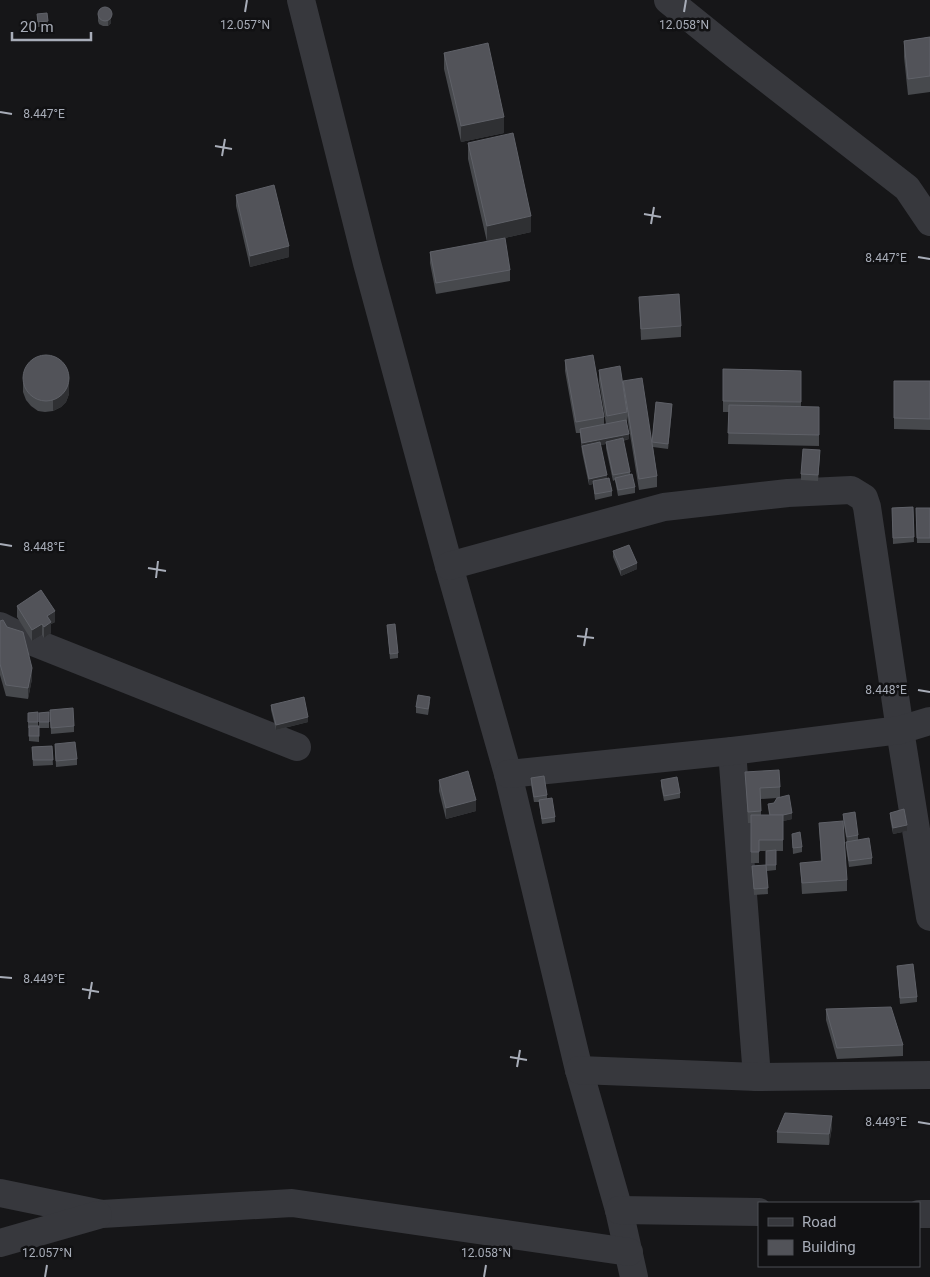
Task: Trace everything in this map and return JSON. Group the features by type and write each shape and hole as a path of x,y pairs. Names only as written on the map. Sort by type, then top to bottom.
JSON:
{"street":[{"path":"0,1243 102,1214 292,1204 631,1264 579,1070 508,774 449,566 367,263 301,0"},
{"path":"668,0 907,188 930,222"},
{"path":"449,566 664,507 788,493 851,490 864,498 867,507 930,917"},
{"path":"0,626 28,640 298,747"},
{"path":"508,774 900,730 930,722"},
{"path":"732,750 757,1077"},
{"path":"579,1070 757,1077 930,1075"},
{"path":"0,1194 102,1214"},
{"path":"618,1210 758,1212"}],"building":[{"path":"105,7 110,9 112,14 110,19 105,21 100,19 98,14 100,9"},
{"path":"47,13 48,21 38,22 37,14"},
{"path":"930,37 930,76 908,79 904,41"},
{"path":"488,43 504,117 461,126 444,53"},
{"path":"513,133 531,216 487,226 468,143"},
{"path":"274,185 289,246 250,256 236,195"},
{"path":"505,238 510,270 436,283 430,252"},
{"path":"679,294 681,326 641,329 639,297"},
{"path":"41,355 51,355 65,365 69,378 65,391 59,397 51,401 41,401 27,391 23,383 23,373 33,359"},
{"path":"593,355 604,417 576,422 565,360"},
{"path":"620,366 627,412 607,416 599,370"},
{"path":"723,369 801,371 801,402 723,401"},
{"path":"642,378 657,476 639,479 623,381"},
{"path":"894,381 930,381 930,419 894,418"},
{"path":"656,402 672,404 668,444 652,442"},
{"path":"729,405 819,407 819,435 728,433"},
{"path":"626,420 629,434 582,443 580,429"},
{"path":"623,438 630,472 613,475 606,442"},
{"path":"600,442 607,475 589,479 582,446"},
{"path":"803,449 820,450 818,475 801,474"},
{"path":"632,474 635,487 618,490 615,478"},
{"path":"609,478 612,491 595,494 593,481"},
{"path":"913,507 914,537 893,538 892,508"},
{"path":"916,508 930,508 930,538 917,538"},
{"path":"629,545 637,563 621,570 613,551"},
{"path":"41,590 55,611 47,616 51,622 44,627 42,624 32,630 17,606"},
{"path":"3,620 7,627 23,632 32,668 28,688 6,685 0,664 0,621"},
{"path":"395,624 398,653 390,654 387,625"},
{"path":"418,695 430,697 428,709 416,707"},
{"path":"304,697 308,717 276,725 271,705"},
{"path":"73,708 74,726 51,728 50,710"},
{"path":"38,712 38,722 28,722 28,713"},
{"path":"49,712 49,722 39,722 39,713"},
{"path":"29,726 39,726 39,736 29,736"},
{"path":"75,742 77,759 56,761 55,744"},
{"path":"52,746 53,760 33,760 32,747"},
{"path":"779,770 780,787 760,788 761,811 748,812 745,772"},
{"path":"468,771 476,800 446,808 439,780"},
{"path":"544,776 547,795 534,797 531,778"},
{"path":"677,777 680,793 664,796 661,780"},
{"path":"789,795 792,813 770,815 768,804 774,803 777,798"},
{"path":"552,798 555,817 542,819 539,800"},
{"path":"904,809 907,825 893,828 890,813"},
{"path":"855,812 858,835 847,837 843,814"},
{"path":"751,815 783,815 783,840 759,840 759,852 751,852"},
{"path":"843,821 847,880 802,883 800,863 822,861 819,823"},
{"path":"800,832 802,847 793,848 792,834"},
{"path":"869,838 872,858 849,861 846,842"},
{"path":"776,850 776,865 766,865 766,851"},
{"path":"766,865 768,888 754,889 752,866"},
{"path":"913,964 917,997 900,998 897,966"},
{"path":"891,1007 903,1045 837,1048 826,1009"},
{"path":"785,1113 832,1116 829,1134 777,1132"}]}
